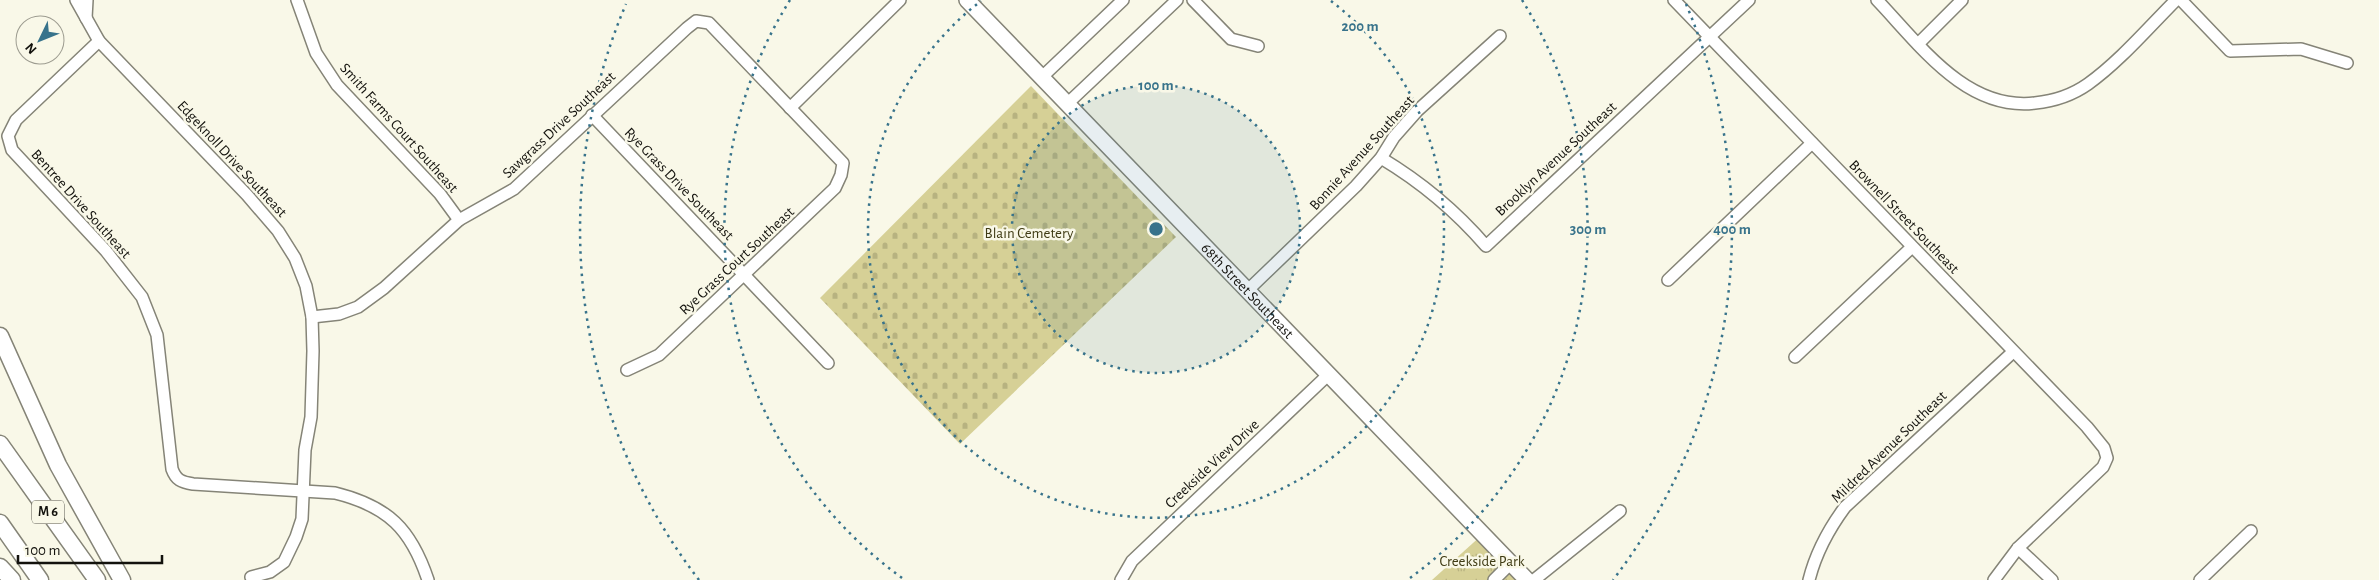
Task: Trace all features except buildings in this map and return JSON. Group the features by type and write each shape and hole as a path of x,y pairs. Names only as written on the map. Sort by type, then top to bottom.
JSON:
{"highway":[{"path":"0,336 58,465 122,580"},
{"name":"M 6","path":"0,444 96,580"},
{"path":"0,523 40,580"},
{"path":"0,567 12,580"}],"main road":[{"name":"68th Street Southeast","path":"967,0 1525,579"}],"street":[{"name":"Edgeknoll Drive Southeast","path":"76,0 99,41 247,195 278,231 295,258 306,286 312,317 311,417 305,450 302,519 284,562 270,572 251,578"},
{"path":"86,18 87,0"},
{"name":"Smith Farms Court Southeast","path":"297,0 316,52 337,85 440,194 459,220"},
{"path":"790,108 900,0"},
{"path":"1042,76 1123,0"},
{"path":"1067,104 1177,0"},
{"path":"1193,0 1231,39 1258,46"},
{"name":"Brownell Street Southeast","path":"1674,0 2012,352 2087,427 2104,448 2107,458 2103,468 2018,548"},
{"name":"Brooklyn Avenue Southeast","path":"1381,158 1431,191 1486,246 1749,0"},
{"path":"1877,0 1918,44 1969,90 2003,103 2020,105 2067,97 2089,83 2176,0"},
{"path":"1918,44 1962,0"},
{"path":"2181,0 2230,51 2301,48 2346,63"},
{"name":"Sawgrass Drive Southeast","path":"312,317 339,314 358,307 384,288 459,220 514,189 696,21 709,23 790,108"},
{"name":"Bonnie Avenue Southeast","path":"1248,290 1330,213 1381,158 1394,137 1417,111 1500,36"},
{"name":"Bentree Drive Southeast","path":"99,41 16,120 8,136 12,150 106,251 142,297 157,335 172,468 176,478 183,482 304,492"},
{"name":"Rye Grass Court Southeast","path":"626,370 659,355 835,188 842,175 843,163 790,108"},
{"name":"Rye Grass Drive Southeast","path":"592,115 828,363"},
{"path":"1668,280 1812,143"},
{"path":"1795,357 1912,247"},
{"name":"Mildred Avenue Southeast","path":"1809,580 1814,562 1827,532 1845,507 2012,352"},
{"name":"Creekside View Drive","path":"1121,580 1132,561 1139,554 1329,374"},
{"path":"304,492 335,494 357,499 376,507 399,525 417,550 428,580"},
{"path":"1525,579 1620,511"},
{"path":"2200,580 2251,532"},
{"path":"1994,580 2018,548 2052,580"},
{"path":"1494,580 1511,564"}],"green space":[{"name":"Blain Cemetery","path":"1031,86 1176,237 960,444 820,298"},
{"name":"Creekside Park","path":"1483,534 1527,580 1432,580"}]}
